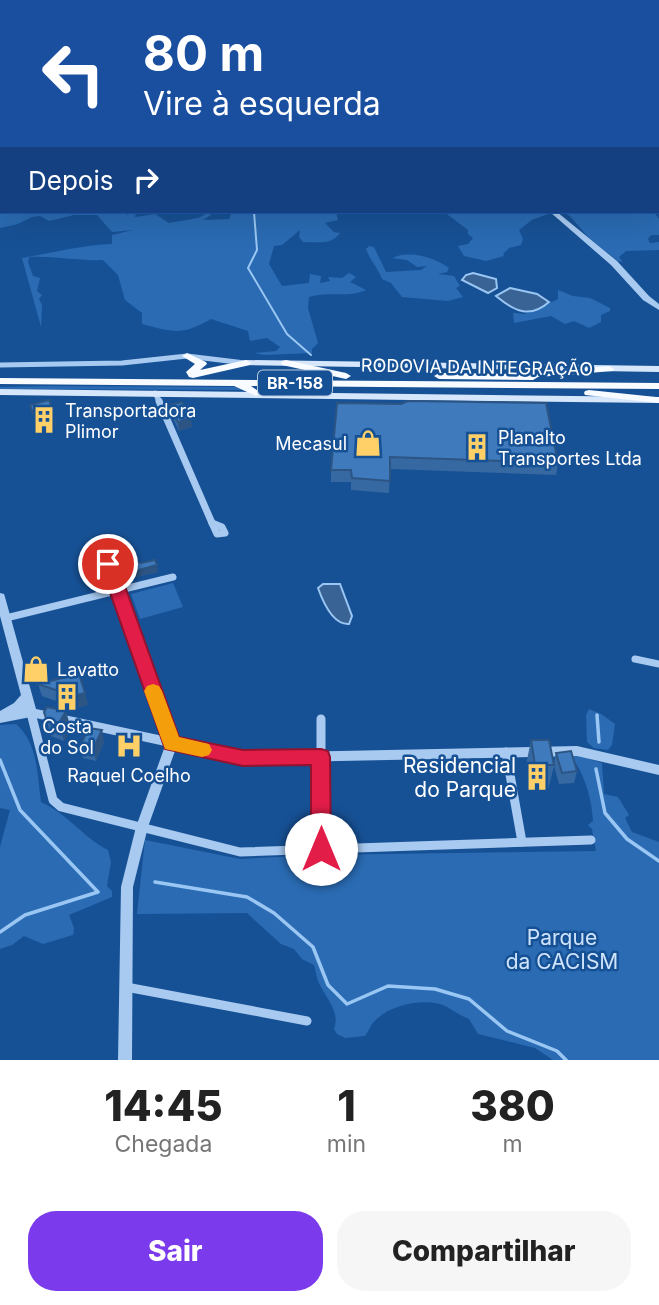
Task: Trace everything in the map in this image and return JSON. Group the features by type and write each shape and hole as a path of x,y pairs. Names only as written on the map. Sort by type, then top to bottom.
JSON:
{"highway":[{"path":"187,356 201,362 201,367 187,375"},
{"name":"BR-158","path":"187,375 246,363"},
{"name":"BR-158","path":"286,363 346,376"},
{"name":"BR-158","path":"499,377 609,369"},
{"name":"RODOVIA DA INTEGRAÇÃO","path":"1,382 187,375 659,379"},
{"name":"RODOVIA DA INTEGRAÇÃO","path":"1,382 659,386"},
{"name":"BR-158","path":"233,382 256,393"},
{"name":"BR-158","path":"519,386 658,400"}],"main road":[{"name":"BR-158","path":"246,363 659,369"},
{"name":"BR-158","path":"1,382 35,393"},
{"name":"BR-158","path":"0,398 35,393 256,393 658,400"}],"street":[{"path":"555,214 614,263 646,298 659,308"},
{"name":"BR-158","path":"0,365 122,363 187,356 246,363"},
{"path":"155,393 212,523"},
{"path":"108,564 172,743 142,827 127,887 125,1060"},
{"path":"4,630 118,590 173,577"},
{"path":"0,597 4,630 12,645 53,800 61,807 240,852 591,840"},
{"path":"635,659 659,664"},
{"path":"0,717 18,706 26,696"},
{"path":"0,717 31,713 243,758 577,751 659,771"},
{"path":"321,719 321,849"},
{"path":"506,752 522,842"},
{"path":"125,986 307,1021"}],"green space":[{"path":"0,214 136,214 135,217 155,214 169,223 206,214 211,215 203,220 229,219 231,214 336,214 338,220 325,223 334,232 340,233 337,237 324,242 303,242 299,237 300,230 282,245 274,246 269,264 282,286 309,283 310,274 321,276 320,283 330,281 328,277 342,278 349,273 356,277 350,282 366,290 353,294 309,297 308,308 318,343 312,353 264,355 254,353 276,351 280,347 267,338 250,341 248,331 211,319 192,328 177,331 142,324 142,313 125,300 118,275 103,260 29,257 33,276 40,278 37,291 42,295 39,299 42,305 41,327 22,258 112,244 112,235 133,230 112,232 97,215 74,215 49,221 40,216 32,217 0,228"},
{"path":"447,214 548,214 532,220 519,230 523,239 521,245 509,248 504,256 486,261 464,256 458,246 468,244 473,238 468,234 468,230"},
{"path":"566,214 655,214 659,219 659,235 651,235 648,239 650,243 659,242 659,250 626,251 619,257 623,262 618,261 588,237"},
{"path":"369,246 374,247 386,272 421,270 427,266 417,267 407,260 392,258 406,255 421,256 443,264 449,268 447,272 438,274 454,276 460,286 456,288 463,297 448,301 402,297 391,283 382,279 366,249"},
{"path":"558,290 573,296 590,298 610,308 610,311 601,315 601,322 589,328 574,321 565,324 551,316 514,323 513,313 525,314 558,299"},
{"path":"48,386 235,387 244,390 0,389"},
{"path":"173,583 183,607 140,619 131,594"},
{"path":"589,709 615,724 612,745 608,750 594,748 587,742 586,715"},
{"path":"16,724 29,740 33,750 41,802 60,813 108,850 111,862 107,886 112,891 112,897 69,915 74,928 73,935 43,944 24,936 12,945 0,949 0,847 10,810 0,808 0,725"},
{"name":"Parque da CACISM","path":"575,754 602,763 604,794 618,797 629,815 625,818 632,832 659,842 659,1060 553,1060 535,1048 478,1034 469,1019 444,1005 424,1002 407,1004 384,1013 372,1024 365,1036 345,1038 334,1029 334,1012 318,982 314,965 302,959 294,949 281,944 247,913 137,914 145,840 240,859 314,855 596,851 592,829 588,825 593,821 589,795 579,769 570,755"}],"shaded area":[{"path":"473,273 496,279 497,288 488,293 462,280"},
{"path":"510,288 537,294 549,302 529,312 516,309 496,296"},
{"path":"323,584 340,584 352,616 349,624 338,621 329,612 318,588"}],"building":[{"path":"49,400 55,418 36,422 30,405"},
{"path":"408,401 546,403 558,463 390,457 390,481 352,478 351,470 331,470 337,403 401,404"},
{"path":"182,402 191,418 178,422 170,405"},
{"path":"134,555 136,561 141,563 155,560 157,565 135,571 129,569 124,558"},
{"path":"79,674 85,693 73,696 38,684"},
{"path":"47,707 66,711 59,723 46,718 44,712"},
{"path":"89,728 102,730 93,749 80,746"},
{"path":"531,740 549,740 554,765 535,765"},
{"path":"571,751 577,771 562,773 556,753"}],"waterway":[{"path":"254,214 257,250 248,268 287,334 311,355"},
{"path":"597,715 599,742"},
{"path":"0,760 20,810 98,892 25,915 0,932"},
{"path":"596,769 605,813 627,839 659,861"},
{"path":"155,882 247,897 274,913 313,947 328,985 347,1004 388,986 435,989 469,999 507,1031 557,1051 566,1060"}],"slow traffic":[{"path":"153,691 172,743 202,750"}],"place":[{"name":"Transportadora Plimor","path":"44,420"},
{"name":"Mecasul","path":"368,443"},
{"name":"Planalto Transportes Ltda","path":"477,447"},
{"name":"Lavatto","path":"36,669"},
{"name":"Costa do Sol","path":"67,697"},
{"name":"Raquel Coelho","path":"129,746"},
{"name":"Residencial do Parque","path":"537,777"}],"route":[{"path":"108,564 172,743 243,758 321,757 321,849"}]}
